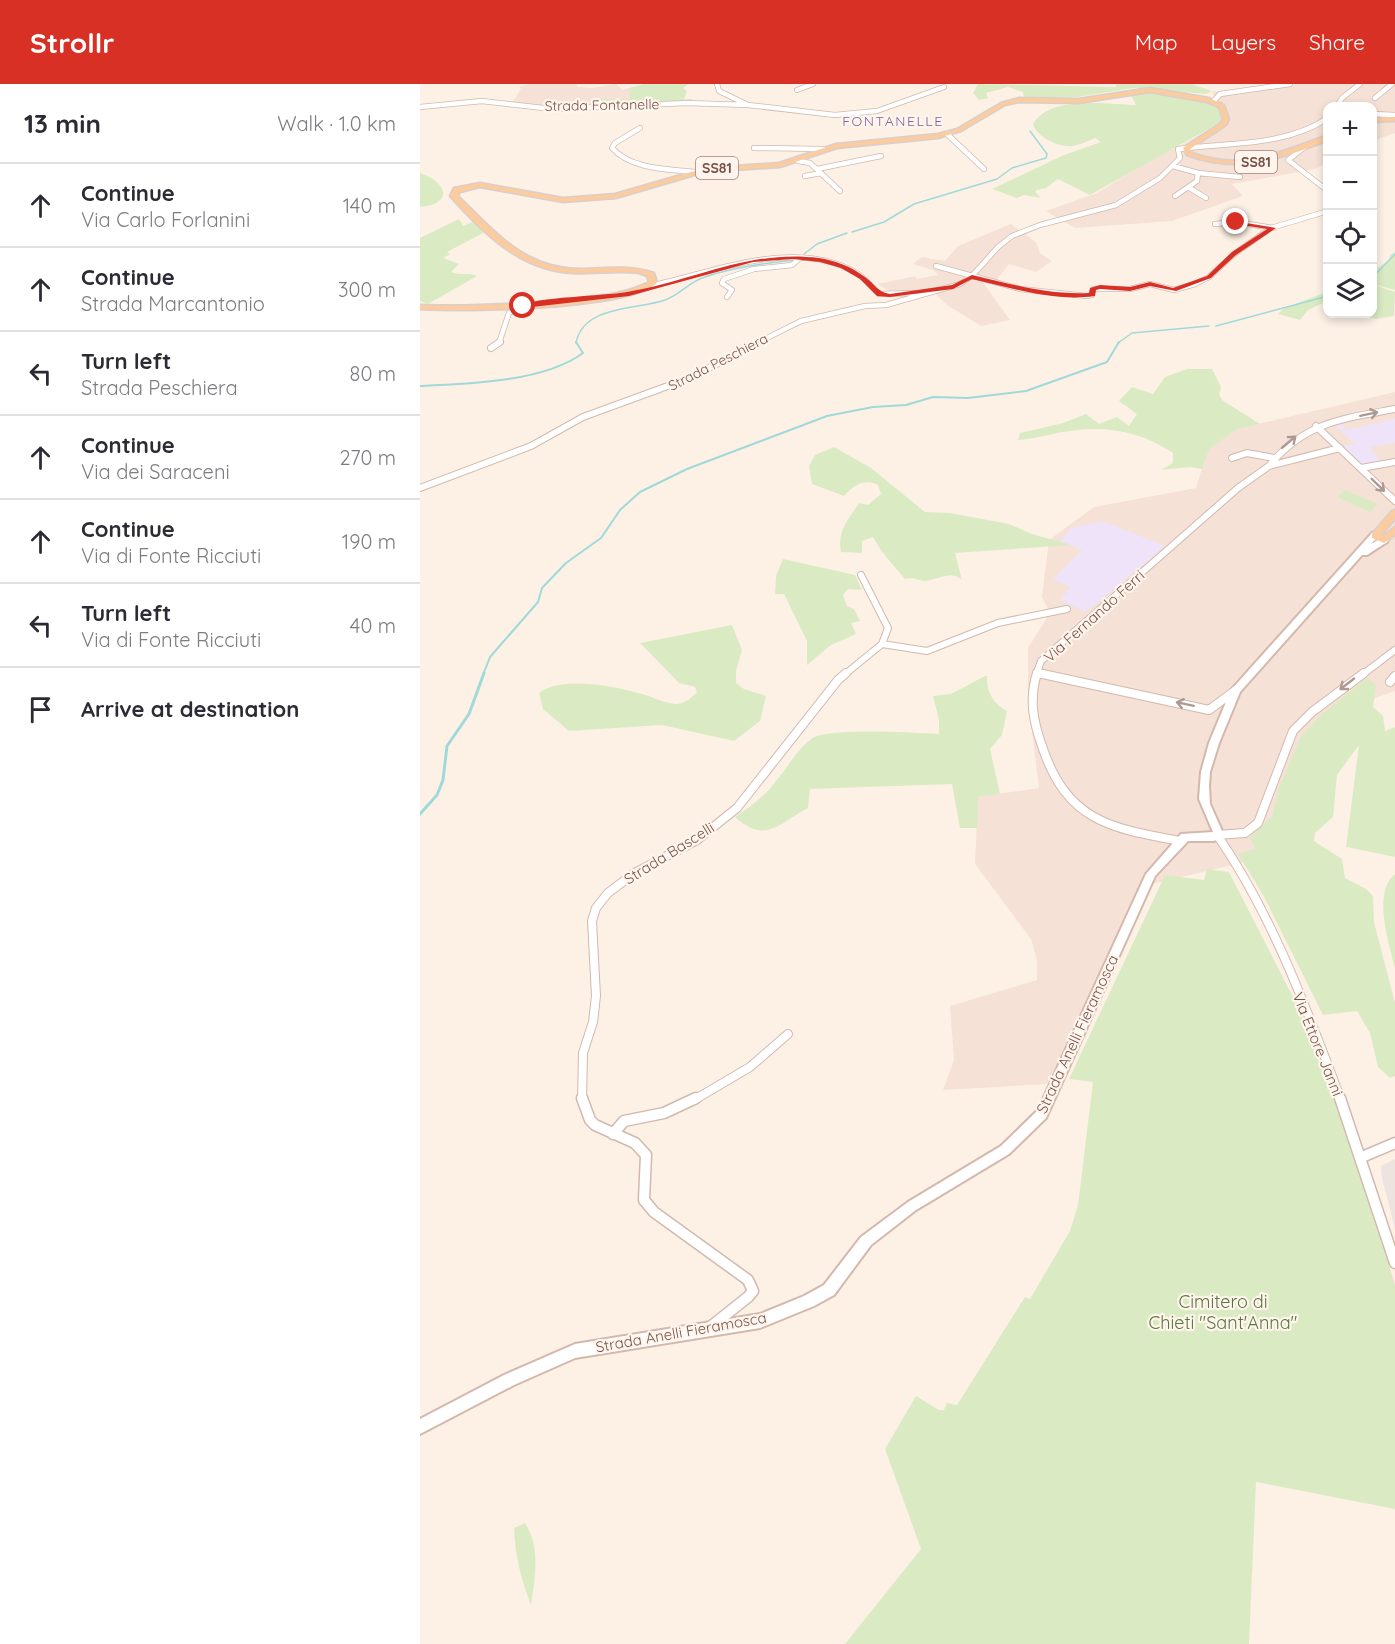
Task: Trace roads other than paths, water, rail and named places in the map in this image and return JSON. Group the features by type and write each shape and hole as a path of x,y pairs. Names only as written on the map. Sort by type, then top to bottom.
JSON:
{"main road":[{"name":"SS81","path":"650,286 653,278 640,271 568,271 524,261 454,196 454,193 462,188 480,184 543,198 576,200 628,194 695,172 780,165 798,161 823,150 947,134 967,126 1003,104 1018,99 1079,101 1150,90 1217,98"},
{"path":"1186,148 1225,122 1224,109 1217,98"},
{"path":"1377,119 1395,117"},
{"name":"SS81","path":"1186,148 1189,154 1206,160 1241,163 1278,157 1323,139"},
{"path":"420,307 449,309 526,304 629,294 650,286"},
{"path":"1380,537 1395,513"},
{"path":"1380,537 1395,531"}],"street":[{"name":"Strada Fontanelle","path":"717,84 719,91 748,105"},
{"path":"797,90 813,84"},
{"path":"1340,102 1360,84"},
{"path":"1375,98 1392,84"},
{"name":"Strada Fontanelle","path":"420,107 482,101 552,109 687,103 748,105 816,114 858,113 903,103 943,85"},
{"path":"1217,98 1289,85"},
{"path":"1377,115 1395,117"},
{"path":"650,286 752,260 800,258 821,260 843,267 862,278 879,294 899,295 953,287 972,276 998,247 1012,236 1040,225 1116,205 1147,187 1180,158 1178,149 1265,140 1313,128 1323,121"},
{"path":"640,128 615,143 612,148 615,154 625,160 648,166 695,172"},
{"path":"947,134 984,169"},
{"path":"1306,146 1288,160 1323,187"},
{"path":"754,148 823,150"},
{"path":"805,176 881,156"},
{"path":"798,161 810,163 840,191"},
{"path":"1173,166 1198,174 1240,177"},
{"path":"1175,196 1197,181 1198,174"},
{"path":"1188,187 1206,198"},
{"path":"936,266 1047,294 1092,295 1092,289 1100,287 1130,289 1150,284 1174,290 1209,277 1234,254 1273,228 1323,213"},
{"path":"1215,224 1236,222 1273,228"},
{"path":"727,297 732,290 722,283 724,279 759,268 792,266 800,258"},
{"name":"Strada Peschiera","path":"420,488 457,476 531,446 583,417 687,379 801,321 866,306 886,305 953,287"},
{"path":"866,306 879,294"},
{"path":"491,348 499,344 509,313 526,304"},
{"name":"Via Fernando Ferri","path":"1269,466 1292,439 1316,426 1395,409"},
{"path":"1316,426 1395,501"},
{"name":"Via Fernando Ferri","path":"1183,839 1117,828 1085,812 1066,798 1059,789 1041,746 1030,702 1036,673 1041,662 1238,488 1269,466 1340,448"},
{"path":"1232,458 1240,452 1250,451 1274,458"},
{"path":"1361,468 1395,462"},
{"path":"1036,673 1209,710 1236,690 1351,562 1380,537"},
{"path":"861,575 888,628 882,644"},
{"name":"Via Fernando Ferri","path":"882,644 927,651 998,623 1038,613 1067,609"},
{"name":"Strada Bascelli","path":"708,1330 714,1322 746,1303 753,1291 748,1280 654,1212 644,1200 646,1155 635,1143 601,1129 590,1120 582,1100 583,1053 593,1022 596,996 592,921 596,908 608,893 633,874 697,840 737,808 838,680 882,644"},
{"path":"1183,839 1245,832 1258,823 1293,731 1312,712 1395,650"},
{"path":"1217,835 1218,831 1206,809 1204,782 1222,720 1236,690"},
{"name":"Via Ettore Janni","path":"1217,835 1240,870 1295,984 1362,1157 1395,1263"},
{"name":"Strada Anelli Fieramosca","path":"420,1427 509,1380 575,1351 760,1321 809,1301 829,1290 866,1242 879,1230 912,1206 1005,1150 1042,1114 1151,874 1183,839"},
{"path":"613,1134 624,1121 662,1114 696,1098 777,1048 788,1034"},
{"path":"1362,1157 1395,1143"}],"waterway":[{"path":"852,232 884,222 914,204 997,179 1012,168 1046,158 1047,154 1030,131"},
{"path":"804,254 817,244 847,233"},
{"path":"1377,273 1395,254"},
{"path":"576,342 581,331 600,315 665,300 700,279 716,274 749,266 795,260"},
{"path":"1216,326 1323,297"},
{"path":"1119,342 1132,333 1209,326"},
{"path":"420,386 505,380 527,376 567,363 583,353 576,342"},
{"path":"483,675 490,657 538,602 542,588 566,563 601,538 620,510 640,492 687,469 827,416 873,407 906,405 933,397 968,398 1026,391 1107,362 1119,342"},
{"path":"420,814 437,795 443,780 447,746 469,714 484,673"}],"district":[{"name":"FONTANELLE","path":"893,121"}],"park label":[{"name":"Cimitero di Chieti \"Sant'Anna\"","path":"1223,1311"}]}
